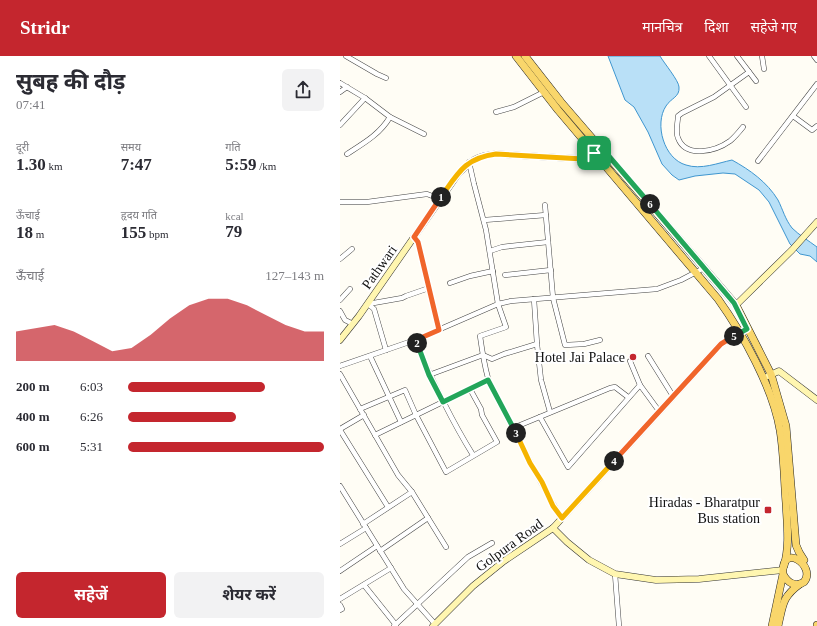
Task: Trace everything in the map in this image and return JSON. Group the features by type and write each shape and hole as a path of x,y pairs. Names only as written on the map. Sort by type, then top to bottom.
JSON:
{"main road":[{"path":"516,56 594,153 718,299 739,333 772,398 782,443 788,549 772,626"},
{"path":"526,56 561,102 735,304 771,374 786,426 796,545 799,552 808,562 810,571 809,575 802,583 792,584 785,578 783,570 789,560 793,558 801,558 808,562"},
{"path":"725,310 724,306 726,302 730,300 735,304"},
{"path":"732,322 739,324 742,320 741,317"},
{"path":"778,626 786,596 802,583 817,576"}],"street":[{"path":"346,56 386,78"},
{"path":"709,56 746,107"},
{"path":"737,56 756,81"},
{"path":"762,56 764,69"},
{"path":"814,56 817,59"},
{"path":"743,127 730,141 701,152 689,150 682,145 676,130 678,116 714,97 749,72"},
{"path":"340,83 365,98 390,117 424,134"},
{"path":"758,161 817,84"},
{"path":"340,92 347,87"},
{"path":"496,112 514,107 544,92"},
{"path":"340,125 365,98"},
{"path":"793,116 812,130 817,126"},
{"path":"348,154 371,139 390,117"},
{"name":"Pathwari","path":"340,340 368,304 458,174 470,162 482,156 496,154 583,159 589,157 601,147"},
{"path":"470,162 474,184 484,220 498,304 506,326 480,336 488,380 530,463 542,482 553,506 562,518"},
{"path":"340,202 367,202 427,194 440,199"},
{"path":"545,205 553,298 565,345 584,344 600,340"},
{"path":"484,220 546,215"},
{"path":"735,304 792,250 817,222"},
{"path":"414,237 418,242 439,330"},
{"path":"490,251 502,247 548,242"},
{"path":"340,259 352,249"},
{"path":"340,366 415,340 498,304 511,301 657,289 681,280 704,268"},
{"path":"450,283 493,270"},
{"path":"505,275 551,270"},
{"path":"368,304 402,298 429,288"},
{"path":"340,300 350,289"},
{"path":"534,299 541,380 550,412"},
{"path":"368,304 374,309 386,350"},
{"path":"340,311 342,319 353,324"},
{"name":"Golpura Road","path":"434,625 473,586 504,561 553,528 721,344 747,329"},
{"path":"415,340 429,375 472,456"},
{"path":"429,375 483,355 492,359 537,344"},
{"path":"370,356 402,422"},
{"path":"648,356 673,396"},
{"path":"630,361 640,385 659,411"},
{"path":"763,378 779,371 817,400"},
{"path":"340,374 398,475 412,492 446,547"},
{"path":"375,435 488,380"},
{"path":"540,417 568,467 640,385"},
{"path":"513,428 610,388 615,387 628,397"},
{"path":"360,409 405,390 416,415 446,472 497,442 470,389"},
{"path":"364,415 340,429 388,507"},
{"path":"340,486 404,589 434,625"},
{"path":"340,542 364,526 388,507 412,492"},
{"path":"380,551 428,518"},
{"path":"553,528 589,560 615,574 656,580 699,579 783,570"},
{"path":"364,585 395,625 474,553 492,543"},
{"path":"340,571 377,546"},
{"path":"340,599 391,568"},
{"path":"615,574 619,626"},
{"path":"340,605 342,609 340,610"}],"water":[{"path":"608,56 660,56 674,76 679,87 677,95 666,106 661,122 663,140 672,156 686,165 698,167 709,166 732,160 752,172 774,194 792,228 817,247 817,262 810,256 800,254 790,244 769,202 759,190 735,174 723,173 695,176 679,180 672,175 662,164 648,132 634,107 625,100"}],"place":[{"name":"Hotel Jai Palace","path":"633,357"},
{"name":"Hiradas - Bharatpur Bus station","path":"768,510"}],"route":[{"path":"601,147 729,296 736,305 747,329 721,344 562,518 553,506 542,482 530,463 488,380 443,402 429,375 415,340 439,330 418,242 414,237 458,174 470,162 482,156 496,154 583,159 594,153 601,147"}]}
